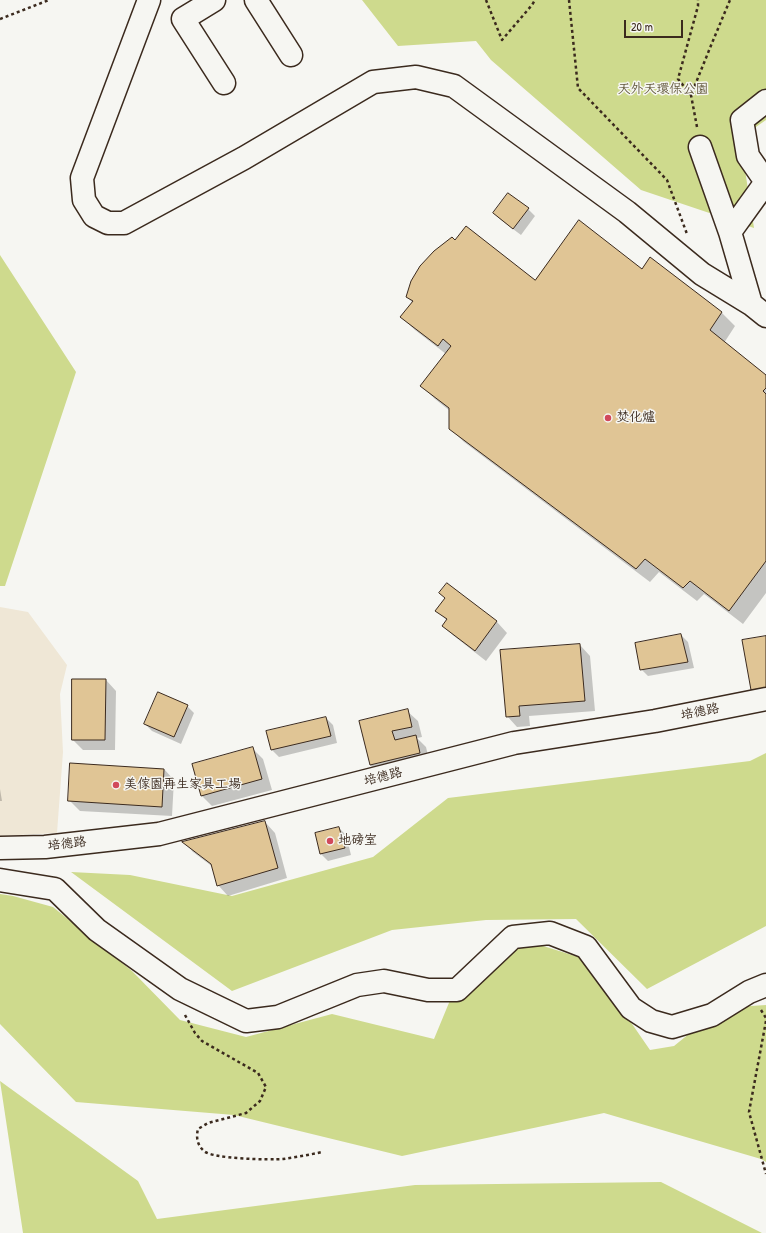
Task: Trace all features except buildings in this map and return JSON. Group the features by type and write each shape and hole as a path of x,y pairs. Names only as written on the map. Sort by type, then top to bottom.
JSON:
{"street":[{"path":"149,0 82,178 84,200 94,216 108,223 124,223 244,158 372,82 416,77 454,86 628,212 702,274 761,305"},
{"path":"214,0 183,19 224,83"},
{"path":"256,0 291,55"},
{"path":"730,232 766,182 748,156 742,120 766,101"},
{"path":"700,147 730,232 761,305"},
{"name":"培德路","path":"0,848 45,847 159,834 514,743 655,721 766,699"},
{"path":"0,880 55,888 97,930 180,989 246,1021 278,1017 357,985 384,981 428,990 457,990 513,937 550,933 586,947 630,1008 651,1021 672,1028 712,1015 749,992 766,985"}],"path":[{"path":"0,19 49,0"},
{"path":"486,0 502,40 535,0"},
{"path":"569,0 578,88 667,180 688,238"},
{"path":"692,95 678,79 698,6 698,0"},
{"path":"700,147 692,95 730,0"},
{"path":"184,1013 195,1034 202,1041 258,1073 266,1087 260,1101 246,1113 208,1123 198,1129 196,1136 198,1144 204,1152 217,1156 238,1158 281,1159 322,1152"},
{"path":"766,1020 749,1112 766,1174"}],"shaded area":[{"path":"0,607 28,612 67,665 60,694 63,752 57,833 0,836"}],"green space":[{"name":"天外天環保公園","path":"362,0 766,0 766,120 740,138 754,228 641,190 491,60 476,41 398,46"},
{"path":"0,255 76,372 5,586 0,586"},
{"path":"766,753 766,926 647,989 576,919 486,920 392,930 232,991 71,872 130,875 232,896 373,857 448,798 750,761"},
{"path":"0,894 53,907 132,971 180,1020 246,1037 332,1014 434,1039 458,981 524,940 588,960 650,1050 674,1046 721,1008 766,1005 766,1162 761,1159 604,1113 402,1156 234,1115 76,1102 0,1024"},
{"path":"0,1081 138,1181 157,1219 415,1185 661,1182 762,1233 23,1233"}],"place":[{"name":"焚化爐","path":"608,418"},
{"name":"美傢園再生家具工場","path":"116,785"},
{"name":"地磅室","path":"330,841"}]}
